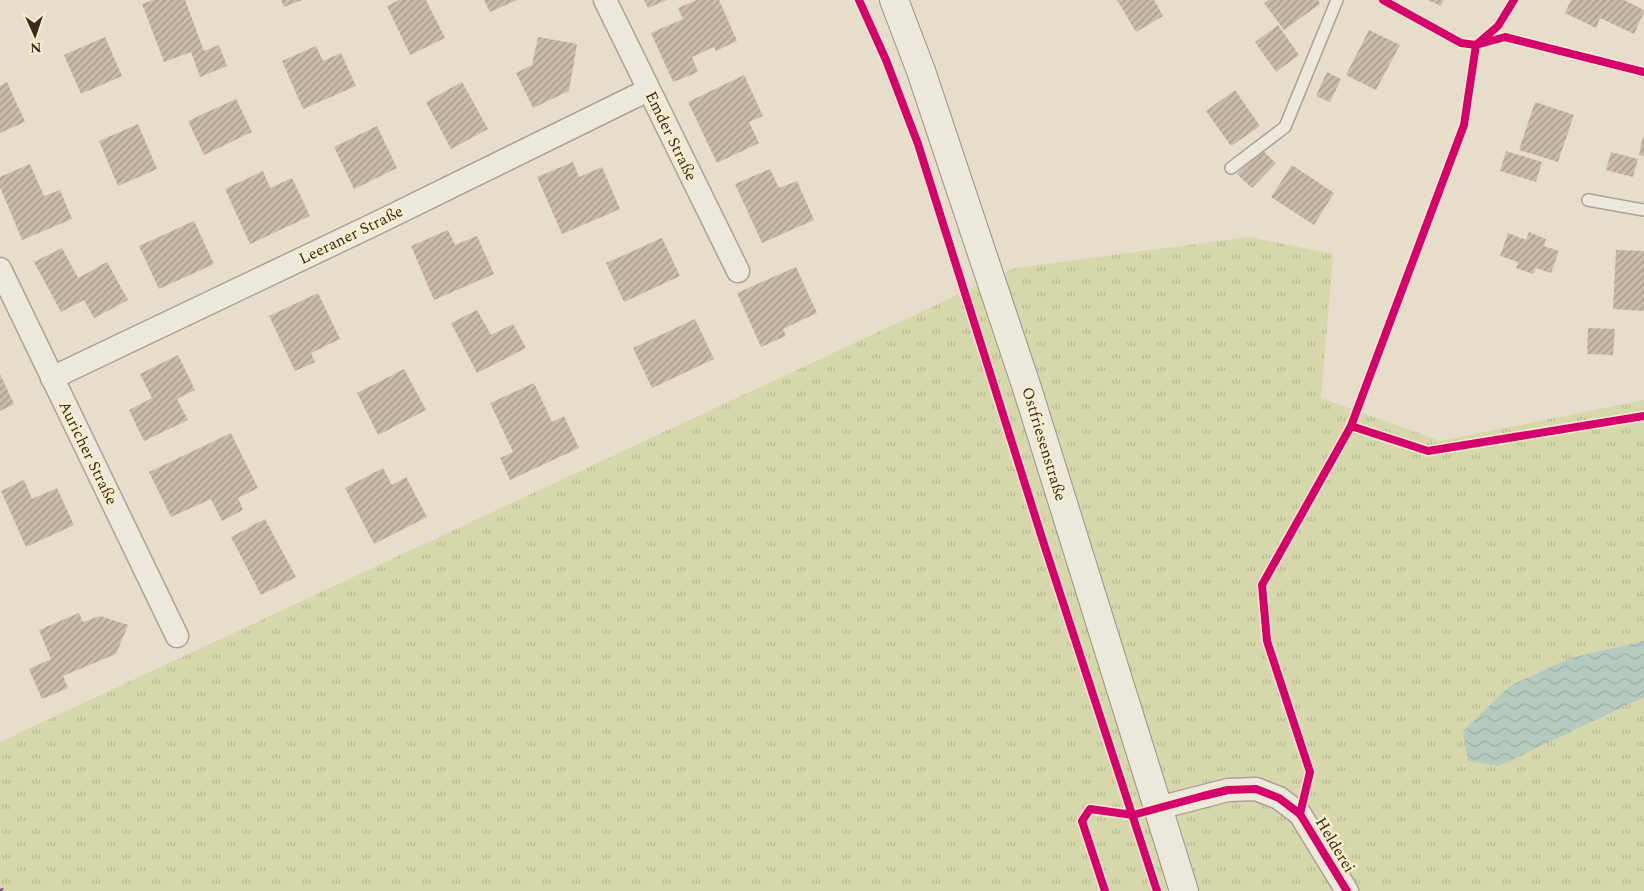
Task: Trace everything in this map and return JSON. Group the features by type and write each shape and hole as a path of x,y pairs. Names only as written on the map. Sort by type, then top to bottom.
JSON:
{"main road":[{"name":"Ostfriesenstraße","path":"894,0 922,71 1027,388 1184,891"}],"street":[{"name":"Emder Straße","path":"605,0 738,271"},
{"name":"Leeraner Straße","path":"52,378 375,224 648,90"},
{"name":"Auricher Straße","path":"0,269 176,636"},
{"name":"Helderei","path":"1158,808 1228,790 1256,789 1280,798 1300,814 1347,891"}],"lane":[{"path":"1231,168 1285,127 1337,0"},
{"path":"1588,200 1644,210"}],"green space":[{"path":"1249,237 1333,254 1321,398 1440,441 1644,400 1644,891 0,891 0,742 1015,268"}],"water":[{"path":"1644,641 1644,697 1499,766 1468,761 1463,731 1510,686 1570,658"}],"building":[{"path":"153,0 185,0 204,51 219,45 227,66 200,77 191,52 164,62 142,4"},
{"path":"281,0 302,0 284,7"},
{"path":"399,0 426,0 445,38 410,55 387,6"},
{"path":"484,0 517,0 490,12"},
{"path":"644,0 667,0 648,8"},
{"path":"697,0 719,0 737,41 716,51 714,47 692,57 698,72 673,82 651,33 683,19 678,8"},
{"path":"1117,0 1154,0 1163,16 1136,32"},
{"path":"1269,0 1318,0 1320,4 1284,30 1264,3"},
{"path":"1428,0 1443,0 1441,6"},
{"path":"1571,0 1624,0 1644,10 1644,12 1634,34 1600,18 1596,28 1565,13"},
{"path":"1278,25 1299,55 1276,72 1255,42"},
{"path":"1369,30 1400,45 1376,90 1346,75"},
{"path":"105,37 122,76 81,94 64,55"},
{"path":"538,37 577,44 569,91 533,108 516,73 532,65"},
{"path":"316,46 323,61 341,53 356,86 303,109 282,61"},
{"path":"1327,72 1341,79 1330,102 1316,96"},
{"path":"744,75 763,116 749,122 759,143 717,163 688,102"},
{"path":"7,82 25,122 0,133 0,86"},
{"path":"462,82 488,129 451,149 426,102"},
{"path":"1235,90 1260,126 1231,146 1206,111"},
{"path":"236,99 252,132 204,155 188,121"},
{"path":"1535,102 1574,115 1558,162 1519,150"},
{"path":"138,124 157,169 118,186 99,141"},
{"path":"377,126 397,168 354,189 334,147"},
{"path":"1644,137 1644,156 1639,155"},
{"path":"1261,149 1276,163 1252,188 1237,174"},
{"path":"1506,151 1542,162 1536,182 1500,171"},
{"path":"1611,152 1638,159 1633,177 1606,170"},
{"path":"573,162 579,177 602,167 620,209 562,234 537,177"},
{"path":"30,164 44,196 60,190 72,219 22,240 0,187 0,177"},
{"path":"1292,165 1334,193 1314,225 1271,197"},
{"path":"770,169 779,188 797,181 814,220 762,243 735,184"},
{"path":"263,171 270,188 292,178 310,216 250,244 225,189"},
{"path":"194,221 214,264 159,289 139,246"},
{"path":"448,230 455,245 477,236 494,274 434,300 411,246"},
{"path":"1529,232 1546,239 1544,246 1559,251 1551,273 1536,268 1533,274 1516,268 1518,262 1500,256 1508,233 1526,240"},
{"path":"662,238 680,276 624,302 606,263"},
{"path":"62,248 78,278 107,262 128,300 94,318 84,300 61,312 34,262"},
{"path":"1616,250 1644,251 1644,311 1613,309"},
{"path":"796,267 817,313 783,329 786,336 761,347 737,293"},
{"path":"318,293 340,339 311,353 315,362 295,371 269,316"},
{"path":"477,310 491,335 513,324 526,348 477,373 451,323"},
{"path":"695,319 714,359 652,388 633,348"},
{"path":"1588,328 1615,329 1613,355 1587,354"},
{"path":"178,355 195,390 177,399 188,420 144,441 129,410 152,398 140,374"},
{"path":"404,369 426,410 378,435 357,393"},
{"path":"0,374 14,404 0,411"},
{"path":"534,383 552,422 564,416 579,448 510,480 500,458 513,452 490,403"},
{"path":"231,433 258,488 238,498 243,510 222,521 211,499 171,517 149,472"},
{"path":"383,468 392,485 406,477 427,517 374,544 345,488"},
{"path":"24,480 32,499 57,488 74,525 26,547 1,491"},
{"path":"265,519 296,577 261,595 231,537"},
{"path":"79,613 83,622 100,616 128,625 116,654 63,676 68,688 42,699 29,669 51,659 39,630"}],"cycle path":[{"path":"859,0 886,60 918,144 1042,538 1157,891"},
{"path":"1383,0 1461,43 1476,45 1505,37 1644,72"},
{"path":"1300,814 1310,772 1267,641 1262,585 1351,426 1464,125 1476,45 1498,26 1514,0"},
{"path":"1351,426 1428,451 1644,416"},
{"path":"1105,891 1082,821 1090,809 1133,815 1228,790 1256,789 1279,798 1300,814 1347,891"}]}
